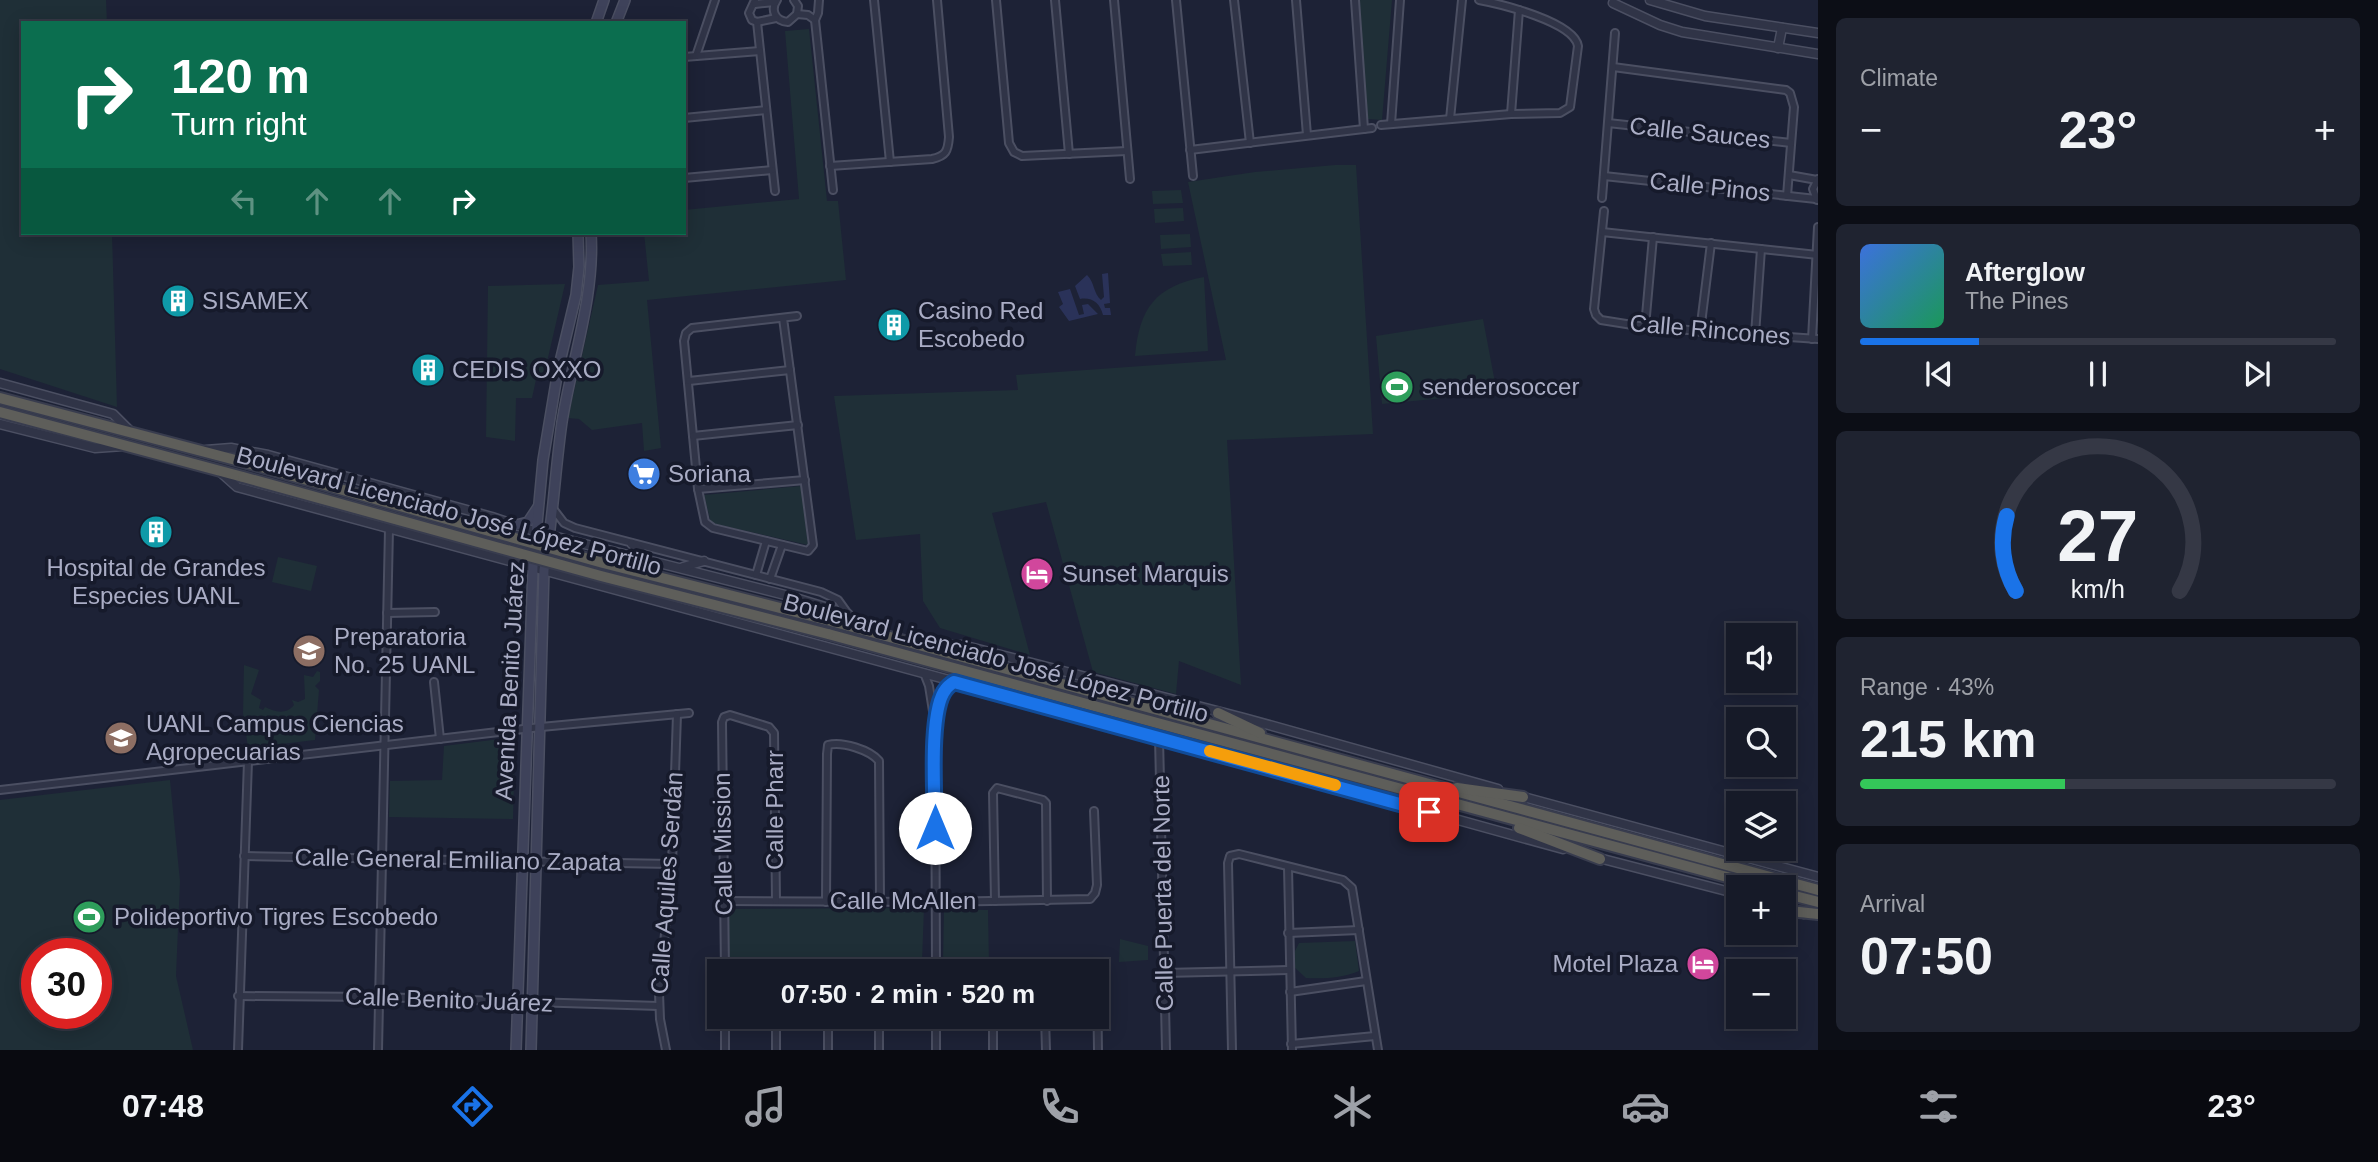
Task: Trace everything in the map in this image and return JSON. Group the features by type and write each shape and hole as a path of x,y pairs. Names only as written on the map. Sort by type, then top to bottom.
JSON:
{"highway":[{"name":"Boulevard Licenciado José López Portillo","path":"0,398 110,425 603,563 831,621 1818,890"},
{"name":"Boulevard Licenciado José López Portillo","path":"0,412 1726,877"},
{"path":"1218,713 1284,745"},
{"path":"1435,787 1489,791 1523,797"},
{"path":"1488,813 1509,824 1600,859"},
{"path":"1796,896 1818,902"},
{"path":"1799,912 1818,916"}],"main road":[{"path":"597,21 604,0"},
{"path":"617,21 625,0"},
{"name":"Avenida Benito Juárez","path":"516,1050 533,567 542,465 561,358 576,295 578,235"},
{"name":"Avenida Benito Juárez","path":"531,1050 544,570 554,510 562,422 588,296 591,235"},
{"path":"548,433 562,422 554,401"},
{"path":"542,465 557,475"},
{"path":"516,525 528,522 539,506"}],"street":[{"path":"696,56 715,0"},
{"path":"819,0 815,20 833,190"},
{"path":"874,0 890,162"},
{"path":"830,166 943,157 948,145 937,0"},
{"path":"996,0 1007,121 1012,149 1017,155 1126,152"},
{"path":"1055,0 1069,154"},
{"path":"1114,0 1130,179"},
{"path":"1176,0 1193,176"},
{"path":"1234,0 1250,143"},
{"path":"1296,0 1307,135"},
{"path":"1355,0 1364,129"},
{"path":"1391,124 1403,0"},
{"path":"1450,119 1462,0"},
{"path":"1381,125 1566,111 1572,101 1577,39 1567,30 1519,10 1479,0"},
{"path":"1650,0 1705,16 1818,33"},
{"path":"776,18 773,10 776,1 755,2 749,13 752,20 757,22 776,18 788,22 797,14 798,1"},
{"path":"1611,2 1660,25 1682,32 1815,53 1818,60"},
{"path":"1511,114 1519,10"},
{"path":"797,14 808,15 815,20"},
{"path":"757,22 775,191"},
{"path":"1778,48 1782,28"},
{"path":"1602,198 1615,33"},
{"path":"686,57 760,51"},
{"path":"1613,67 1780,87 1790,93 1794,107 1787,195"},
{"path":"686,118 766,110"},
{"name":"Calle Sauces","path":"1608,123 1791,143"},
{"path":"1190,150 1372,128"},
{"path":"686,178 772,170"},
{"path":"1788,175 1818,179 1813,189 1817,200"},
{"name":"Calle Pinos","path":"1604,176 1817,200"},
{"path":"1604,211 1602,232 1817,255"},
{"path":"1815,339 1818,227"},
{"name":"Calle Rincones","path":"1602,232 1594,309 1601,320 1700,332 1815,339"},
{"path":"1645,327 1653,237"},
{"path":"1700,332 1711,243"},
{"path":"1755,335 1761,249"},
{"path":"783,318 812,549 806,551 709,526 702,516 684,341 686,333 692,328 797,316"},
{"path":"688,381 790,370"},
{"name":"Boulevard Licenciado José López Portillo","path":"0,383 113,414 130,431"},
{"name":"Boulevard Licenciado José López Portillo","path":"0,424 95,448 127,445"},
{"path":"693,436 798,425"},
{"name":"Boulevard Licenciado José López Portillo","path":"201,451 231,448 257,453 537,532 682,567 848,614 860,629"},
{"name":"Boulevard Licenciado José López Portillo","path":"218,470 237,487 1600,859 1726,891"},
{"path":"698,489 805,480"},
{"path":"554,510 568,526 833,597 848,614"},
{"path":"509,561 520,556 526,545 524,534 516,525"},
{"path":"378,1050 389,528"},
{"path":"756,575 766,541"},
{"path":"632,544 649,559"},
{"path":"770,579 782,545"},
{"path":"594,584 587,571 587,563 595,550 602,548"},
{"path":"682,567 704,561"},
{"path":"387,613 435,612"},
{"name":"Boulevard Licenciado José López Portillo","path":"940,652 953,645 962,645 1818,877"},
{"path":"924,673 932,695 935,724 936,959"},
{"path":"434,682 440,739"},
{"path":"935,724 941,697 954,682"},
{"path":"0,790 541,727 689,713"},
{"name":"Calle Aquiles Serdán","path":"666,1050 659,1006 672,864 677,714"},
{"name":"Calle Pharr","path":"724,717 733,715 769,727 774,733 776,901"},
{"name":"Calle Mission","path":"724,717 725,959"},
{"name":"Calle Puerta del Norte","path":"1160,737 1166,1050"},
{"path":"826,902 828,745 835,744 873,754 879,761 880,901"},
{"path":"238,1050 248,761"},
{"path":"995,901 995,789 1046,803 1047,901"},
{"name":"Calle McAllen","path":"723,901 1082,901 1093,897 1097,884 1094,811"},
{"path":"1232,1050 1229,859 1232,855 1239,854 1349,884 1355,894 1378,1050"},
{"name":"Calle General Emiliano Zapata","path":"244,856 672,864"},
{"path":"1287,867 1292,1047 1375,1036"},
{"path":"1288,933 1359,930"},
{"path":"1164,973 1288,970"},
{"path":"1290,992 1366,981"},
{"name":"Calle Benito Juárez","path":"238,996 659,1006"},
{"path":"725,1029 725,1050"},
{"path":"776,1029 776,1050"},
{"path":"828,1029 828,1050"},
{"path":"879,1029 879,1050"},
{"path":"936,1029 936,1050"},
{"path":"993,1029 993,1050"},
{"path":"1045,1029 1046,1050"},
{"path":"1098,1029 1098,1050"}],"shaded area":[{"path":"0,0 106,0 107,21 21,21 21,235 112,235 117,407 0,369"},
{"path":"1358,0 1392,0 1382,120 1368,119"},
{"path":"809,29 827,201 838,201 846,280 647,300 661,448 644,451 642,423 592,430 579,419 568,418 598,285 649,281 644,235 686,235 686,210 799,199 785,31"},
{"path":"1356,165 1373,434 1227,440 1241,685 1179,661 1176,694 1093,672 1046,502 992,513 1030,655 940,628 923,601 920,534 856,540 834,396 1018,390 1016,375 1226,360 1188,182 1255,172"},
{"path":"1181,190 1183,203 1153,204 1152,191"},
{"path":"1183,208 1184,221 1155,223 1154,209"},
{"path":"1190,234 1191,247 1161,249 1160,235"},
{"path":"1191,252 1192,265 1163,266 1161,254"},
{"path":"1204,277 1208,351 1135,356 1141,325 1153,302 1174,286"},
{"path":"565,284 544,375 537,375 532,398 516,398 515,441 486,437 488,286"},
{"path":"1483,319 1497,393 1382,404 1376,336"},
{"path":"801,486 808,545 711,523 704,495"},
{"path":"278,557 317,566 311,591 272,582"},
{"path":"244,665 259,670 251,694 261,700 259,708 263,710 265,707 280,712 294,705 292,700 298,702 305,699 304,675 313,677 317,671 320,672 320,681 315,686 319,690 315,740 248,748 243,713"},
{"path":"515,737 513,819 389,817 390,781 442,780 444,746"},
{"name":"Polideportivo Tigres Escobedo","path":"170,780 180,881 176,976 193,1050 0,1050 0,800"},
{"path":"924,908 922,959 727,959 727,909"},
{"path":"944,909 988,910 989,959 943,959"},
{"path":"1120,939 1148,946 1148,960 1119,962"},
{"path":"1355,941 1359,971 1333,978 1306,978 1292,965 1299,943"}],"water":[{"path":"1108,273 1110,303 1104,304 1105,308 1110,308 1111,315 1103,315 1095,302 1080,299 1075,286 1087,275 1101,300 1104,297 1102,274"},
{"path":"1070,289 1079,315 1084,314 1082,305 1088,304 1098,314 1069,321 1059,307 1063,304 1058,292"}],"slow traffic":[{"path":"1210,751 1335,785"}],"place":[{"name":"SISAMEX","path":"178,301"},
{"name":"Casino Red Escobedo","path":"894,325"},
{"name":"CEDIS OXXO","path":"428,370"},
{"name":"senderosoccer","path":"1397,387"},
{"name":"Soriana","path":"644,474"},
{"name":"Hospital de Grandes Especies UANL","path":"156,532"},
{"name":"Sunset Marquis","path":"1037,574"},
{"name":"Preparatoria No. 25 UANL","path":"309,651"},
{"name":"UANL Campus Ciencias Agropecuarias","path":"121,738"},
{"name":"Polideportivo Tigres Escobedo","path":"89,917"},
{"name":"Motel Plaza","path":"1703,964"}],"route":[{"path":"935,828 935,724 941,697 954,682 1429,812"}]}
